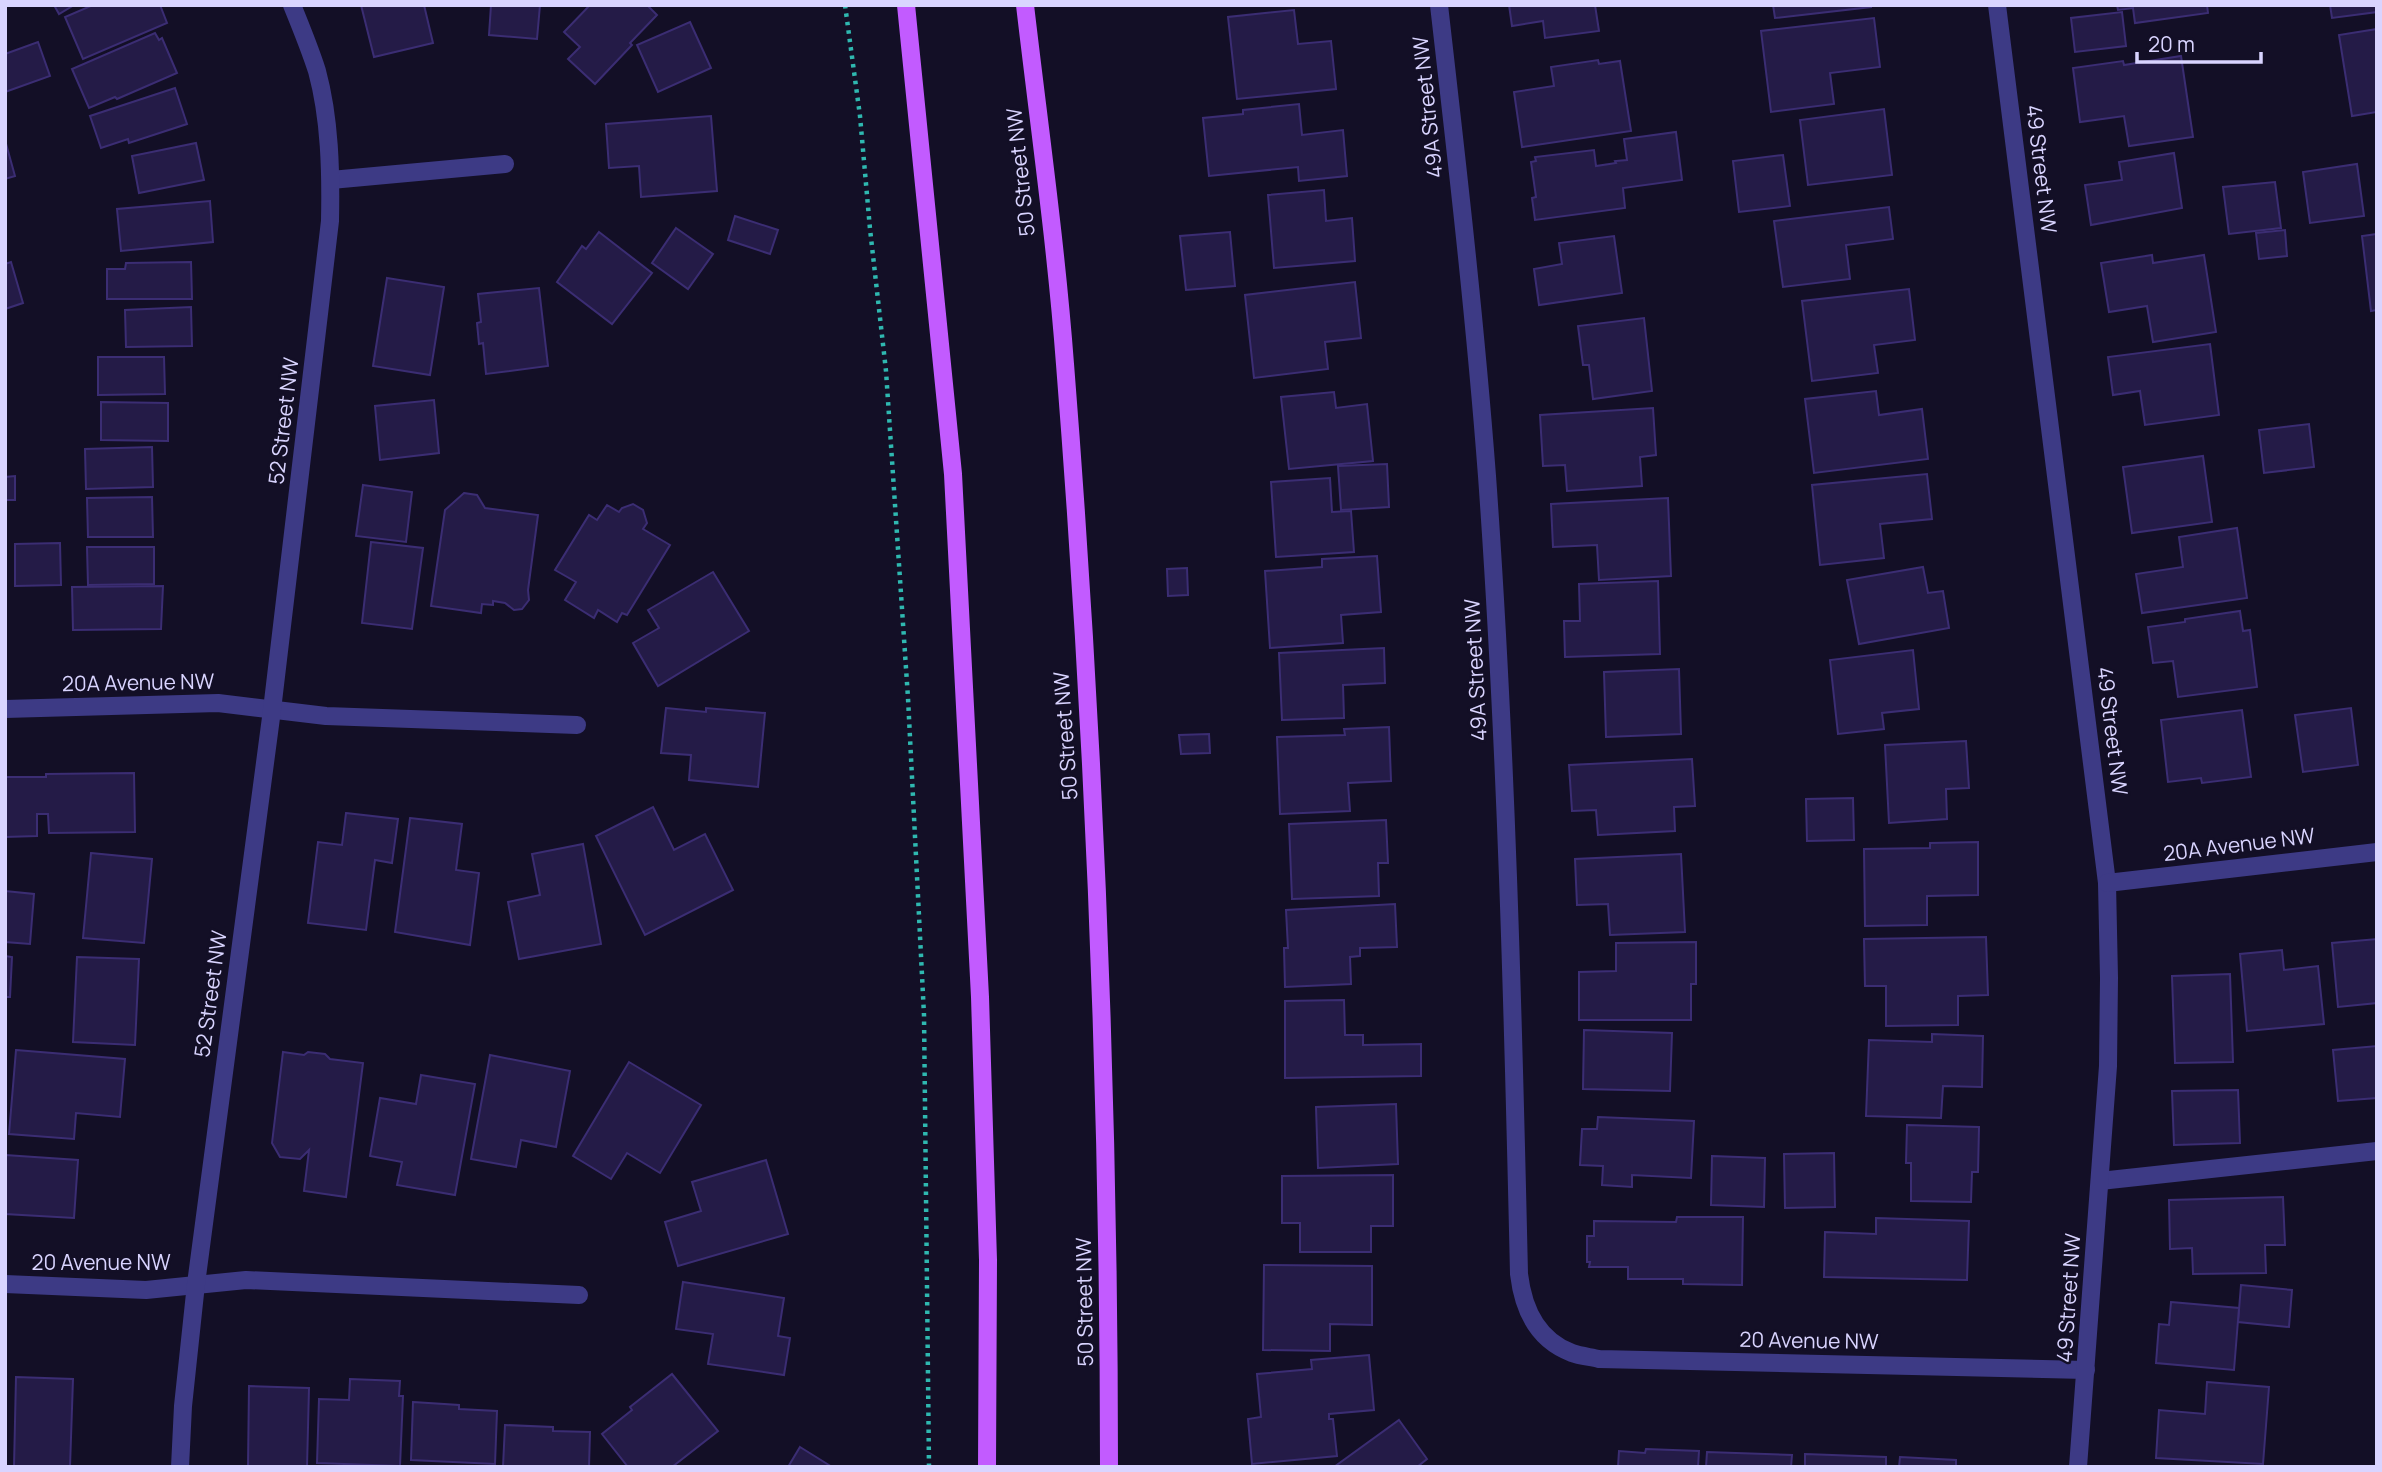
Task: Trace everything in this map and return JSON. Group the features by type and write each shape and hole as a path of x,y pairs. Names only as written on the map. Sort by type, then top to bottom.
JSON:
{"main road":[{"path":"906,5 953,474 980,1011 988,1260 987,1467"},
{"name":"50 Street NW","path":"1026,5 1065,361 1096,845 1109,1332 1109,1467"}],"street":[{"name":"52 Street NW","path":"180,1467 183,1406 196,1284 272,710 326,264 331,180 324,110 317,73 292,5"},
{"name":"49A Street NW","path":"1439,5 1475,326 1496,626 1507,825 1519,1274 1521,1293 1529,1315 1540,1330"},
{"name":"49 Street NW","path":"1997,5 2107,883 2108,1066 2078,1467"},
{"path":"331,180 505,164"},
{"name":"20A Avenue NW","path":"5,709 218,703 272,710"},
{"path":"272,710 326,716 577,724"},
{"name":"20A Avenue NW","path":"2107,883 2377,852"},
{"path":"2100,1181 2377,1151"},
{"path":"196,1284 246,1280 579,1295"},
{"name":"20 Avenue NW","path":"5,1284 146,1290 196,1284"},
{"name":"20 Avenue NW","path":"1540,1330 1552,1342 1572,1353 1599,1359 2086,1370"}],"path":[{"path":"845,5 860,116 887,371 908,698 924,1015 929,1467"}],"building":[{"path":"54,5 74,5 59,14"},
{"path":"93,5 160,5 167,23 83,59 65,17"},
{"path":"361,5 424,5 433,43 374,57"},
{"path":"491,5 540,5 537,39 489,35"},
{"path":"590,5 647,5 657,15 595,84 568,59 580,47 564,32"},
{"path":"1509,5 1595,5 1599,31 1545,38 1543,21 1512,26"},
{"path":"1773,5 1871,5 1871,7 1775,18"},
{"path":"2117,5 2207,5 2208,13 2135,23 2133,8 2118,10"},
{"path":"2330,5 2377,5 2377,12 2332,18"},
{"path":"1294,10 1298,44 1331,41 1336,89 1237,99 1228,17"},
{"path":"2122,12 2126,46 2075,52 2071,18"},
{"path":"1874,18 1880,67 1830,73 1834,104 1771,112 1761,31"},
{"path":"690,22 711,68 658,92 637,45"},
{"path":"2377,29 2377,112 2352,116 2339,35"},
{"path":"155,33 159,40 162,38 177,73 89,108 72,69"},
{"path":"38,42 50,76 5,92 5,54"},
{"path":"2181,56 2193,137 2129,146 2124,116 2080,122 2073,68 2123,61 2124,65"},
{"path":"1598,60 1599,64 1620,61 1631,131 1522,147 1514,92 1554,86 1551,67"},
{"path":"175,88 187,124 129,143 128,139 101,148 90,116"},
{"path":"1299,104 1302,135 1343,130 1347,176 1299,181 1298,167 1209,176 1203,118 1243,114 1243,110"},
{"path":"1884,109 1892,175 1808,185 1800,120"},
{"path":"711,116 717,191 641,197 639,166 609,168 606,124"},
{"path":"1676,132 1682,180 1623,188 1625,208 1535,220 1532,198 1536,197 1531,162 1536,161 1535,157 1594,150 1596,166 1616,163 1615,161 1627,160 1624,139"},
{"path":"5,140 15,176 5,179"},
{"path":"196,143 204,180 139,193 132,156"},
{"path":"2174,153 2182,208 2091,225 2085,185 2122,180 2119,162"},
{"path":"1783,155 1790,206 1739,212 1733,161"},
{"path":"2357,164 2364,216 2310,223 2303,172"},
{"path":"2275,182 2281,228 2229,234 2223,187"},
{"path":"1324,190 1326,221 1352,218 1355,261 1274,268 1268,195"},
{"path":"210,201 213,242 121,251 117,209"},
{"path":"1889,207 1893,239 1846,245 1850,279 1783,287 1774,221"},
{"path":"735,216 778,230 770,254 728,240"},
{"path":"676,228 713,254 688,289 652,263"},
{"path":"2285,230 2287,256 2259,259 2256,233"},
{"path":"599,232 652,273 612,324 557,282 582,246 586,249"},
{"path":"1230,232 1235,286 1186,290 1180,236"},
{"path":"2377,234 2377,310 2371,311 2362,236"},
{"path":"1614,236 1622,293 1539,305 1534,269 1562,264 1559,243"},
{"path":"2152,255 2153,263 2204,255 2216,332 2153,342 2147,306 2109,312 2101,263"},
{"path":"11,262 23,303 5,309 5,264"},
{"path":"191,262 192,299 107,299 107,269 125,269 126,263"},
{"path":"387,278 444,287 430,375 373,366"},
{"path":"1355,282 1361,338 1325,342 1328,369 1254,378 1245,295"},
{"path":"539,288 548,366 486,374 483,343 479,344 477,323 481,322 478,294"},
{"path":"1909,289 1915,340 1874,345 1878,373 1812,381 1802,301"},
{"path":"191,307 192,346 126,347 125,310"},
{"path":"1644,318 1652,391 1593,399 1589,365 1583,365 1578,326"},
{"path":"2210,344 2219,415 2145,425 2140,391 2113,395 2108,357"},
{"path":"98,357 164,357 165,394 98,395"},
{"path":"1876,391 1879,415 1922,409 1928,459 1814,473 1805,399"},
{"path":"1334,392 1336,408 1367,404 1373,461 1289,469 1281,397"},
{"path":"434,400 439,453 380,460 375,406"},
{"path":"101,402 168,403 168,441 101,440"},
{"path":"1653,408 1656,455 1640,457 1642,486 1567,491 1565,465 1543,466 1540,415"},
{"path":"2309,424 2314,467 2264,473 2259,430"},
{"path":"152,447 153,487 86,489 85,449"},
{"path":"2203,456 2212,522 2132,533 2123,467"},
{"path":"1387,464 1389,507 1341,510 1338,466"},
{"path":"1927,474 1932,519 1880,524 1884,558 1820,565 1812,485"},
{"path":"15,476 15,500 5,500 5,477"},
{"path":"1330,478 1332,512 1351,511 1354,552 1276,557 1271,482"},
{"path":"363,485 412,492 406,542 356,536"},
{"path":"464,493 477,495 485,508 538,515 529,600 522,609 514,610 505,603 493,601 493,605 482,604 481,613 431,606 445,510"},
{"path":"152,497 153,537 88,537 87,498"},
{"path":"1668,498 1671,576 1599,580 1597,545 1553,547 1551,504"},
{"path":"633,504 643,510 647,523 643,529 670,545 627,615 622,613 617,622 598,610 594,618 565,600 576,582 555,570 589,515 597,520 607,505 619,512"},
{"path":"2237,528 2247,598 2142,613 2136,574 2183,567 2179,537"},
{"path":"371,542 423,548 412,629 362,623"},
{"path":"60,543 61,585 15,586 15,544"},
{"path":"87,547 154,547 154,584 88,585"},
{"path":"1377,556 1381,612 1341,615 1343,643 1270,648 1265,571 1322,567 1322,559"},
{"path":"1923,567 1928,593 1943,591 1949,628 1859,644 1847,580"},
{"path":"1187,568 1188,595 1168,596 1167,569"},
{"path":"713,572 749,631 658,686 633,643 659,628 648,610"},
{"path":"1658,581 1660,654 1565,657 1564,621 1580,621 1579,584"},
{"path":"163,586 161,629 73,630 72,587"},
{"path":"2240,611 2243,631 2250,630 2257,687 2178,697 2173,661 2153,663 2148,627"},
{"path":"1384,648 1385,683 1343,685 1344,718 1282,720 1279,653"},
{"path":"1913,650 1919,709 1882,713 1884,729 1838,734 1830,660"},
{"path":"1679,669 1681,734 1606,737 1604,672"},
{"path":"666,708 765,713 758,787 689,780 691,755 661,753"},
{"path":"2351,708 2358,765 2303,772 2295,715"},
{"path":"2242,710 2251,777 2202,783 2201,778 2168,782 2161,720"},
{"path":"1389,727 1391,781 1348,783 1350,811 1280,814 1277,737 1345,735 1344,729"},
{"path":"1209,734 1210,753 1181,754 1179,735"},
{"path":"1966,741 1969,788 1946,789 1947,819 1889,823 1885,745"},
{"path":"1692,759 1695,806 1674,807 1675,831 1598,835 1596,810 1572,811 1569,765"},
{"path":"134,773 135,832 49,833 48,814 37,814 37,836 5,837 5,777"},
{"path":"1853,798 1854,840 1807,841 1806,799"},
{"path":"653,807 674,850 705,834 733,890 645,935 596,836"},
{"path":"346,813 398,819 392,863 375,860 366,930 308,923 318,842 342,845"},
{"path":"410,818 462,824 456,870 479,873 470,945 395,932"},
{"path":"1386,820 1388,863 1378,863 1379,896 1292,899 1289,824"},
{"path":"1978,842 1978,895 1927,896 1927,925 1865,926 1864,849 1930,848 1930,843"},
{"path":"583,844 601,944 519,959 508,902 540,895 532,854"},
{"path":"91,853 152,859 144,943 83,938"},
{"path":"1681,854 1685,932 1610,935 1608,904 1577,905 1575,859"},
{"path":"5,891 34,894 30,944 5,942"},
{"path":"1395,904 1397,947 1360,948 1360,956 1350,957 1351,984 1285,987 1284,948 1288,948 1286,910"},
{"path":"1986,937 1988,995 1958,996 1958,1025 1886,1026 1886,986 1865,986 1864,939"},
{"path":"2377,939 2377,1003 2338,1007 2332,943"},
{"path":"1696,942 1696,984 1691,984 1691,1020 1579,1020 1579,972 1616,971 1616,943"},
{"path":"2282,950 2284,970 2318,966 2324,1024 2247,1031 2240,954"},
{"path":"5,956 12,957 10,997 5,997"},
{"path":"77,957 139,959 135,1045 73,1042"},
{"path":"2230,974 2233,1062 2175,1063 2172,976"},
{"path":"1344,1000 1345,1035 1363,1035 1363,1045 1421,1044 1421,1076 1285,1078 1285,1001"},
{"path":"1584,1030 1672,1033 1670,1091 1583,1089"},
{"path":"1932,1034 1983,1036 1982,1087 1943,1086 1941,1118 1866,1116 1869,1040 1932,1042"},
{"path":"2377,1046 2377,1098 2338,1101 2333,1050"},
{"path":"16,1050 125,1059 120,1117 76,1113 74,1139 9,1134"},
{"path":"283,1052 325,1054 330,1059 363,1063 346,1197 304,1191 309,1150 300,1159 280,1157 272,1143"},
{"path":"490,1055 570,1071 556,1147 521,1140 516,1167 471,1159"},
{"path":"629,1062 701,1105 660,1173 627,1153 611,1179 573,1156"},
{"path":"421,1075 475,1084 455,1195 397,1185 402,1162 370,1156 380,1098 416,1104"},
{"path":"2238,1090 2240,1143 2174,1145 2172,1091"},
{"path":"1396,1104 1398,1164 1318,1168 1316,1107"},
{"path":"1598,1117 1694,1121 1691,1178 1632,1175 1632,1187 1602,1185 1603,1166 1580,1165 1582,1129 1597,1129"},
{"path":"1907,1125 1979,1127 1978,1172 1972,1172 1971,1202 1911,1201 1911,1163 1906,1163"},
{"path":"1834,1153 1835,1207 1785,1208 1784,1154"},
{"path":"5,1155 78,1160 74,1218 5,1214"},
{"path":"1712,1156 1765,1158 1764,1207 1711,1205"},
{"path":"766,1160 788,1234 678,1266 665,1222 701,1211 692,1182"},
{"path":"1393,1175 1393,1226 1371,1226 1371,1252 1300,1252 1300,1223 1282,1223 1282,1176"},
{"path":"2283,1197 2285,1245 2265,1245 2266,1273 2193,1274 2192,1248 2170,1249 2169,1200"},
{"path":"1677,1217 1743,1217 1742,1285 1683,1284 1683,1279 1628,1279 1628,1267 1589,1267 1587,1236 1594,1236 1594,1221 1676,1222"},
{"path":"1876,1218 1969,1221 1967,1280 1824,1277 1825,1232 1876,1234"},
{"path":"1264,1265 1372,1266 1372,1325 1330,1324 1330,1351 1263,1350"},
{"path":"683,1282 784,1298 778,1336 790,1338 784,1375 708,1364 713,1334 676,1329"},
{"path":"2241,1285 2292,1290 2289,1327 2238,1322"},
{"path":"2171,1302 2239,1308 2234,1370 2156,1363 2159,1324 2169,1325"},
{"path":"1369,1355 1374,1410 1329,1414 1329,1419 1333,1419 1337,1456 1252,1464 1248,1419 1261,1417 1257,1374 1312,1369 1311,1360"},
{"path":"672,1374 718,1431 672,1467 628,1467 602,1434 632,1410 630,1407"},
{"path":"16,1377 73,1379 70,1467 14,1467"},
{"path":"350,1379 400,1381 399,1396 403,1396 400,1466 317,1463 319,1399 349,1400"},
{"path":"2207,1382 2269,1387 2263,1464 2156,1458 2159,1410 2205,1414"},
{"path":"249,1386 309,1388 307,1467 248,1467"},
{"path":"413,1402 497,1411 495,1464 411,1460"},
{"path":"1399,1420 1427,1459 1417,1467 1334,1467"},
{"path":"505,1425 590,1432 589,1467 503,1467"},
{"path":"800,1447 832,1467 788,1467"},
{"path":"1646,1449 1699,1451 1698,1467 1618,1467 1619,1451 1645,1453"},
{"path":"1707,1452 1792,1455 1791,1467 1706,1467"},
{"path":"1805,1454 1886,1457 1886,1467 1805,1467"},
{"path":"1900,1457 1956,1460 1956,1467 1899,1467"}]}
